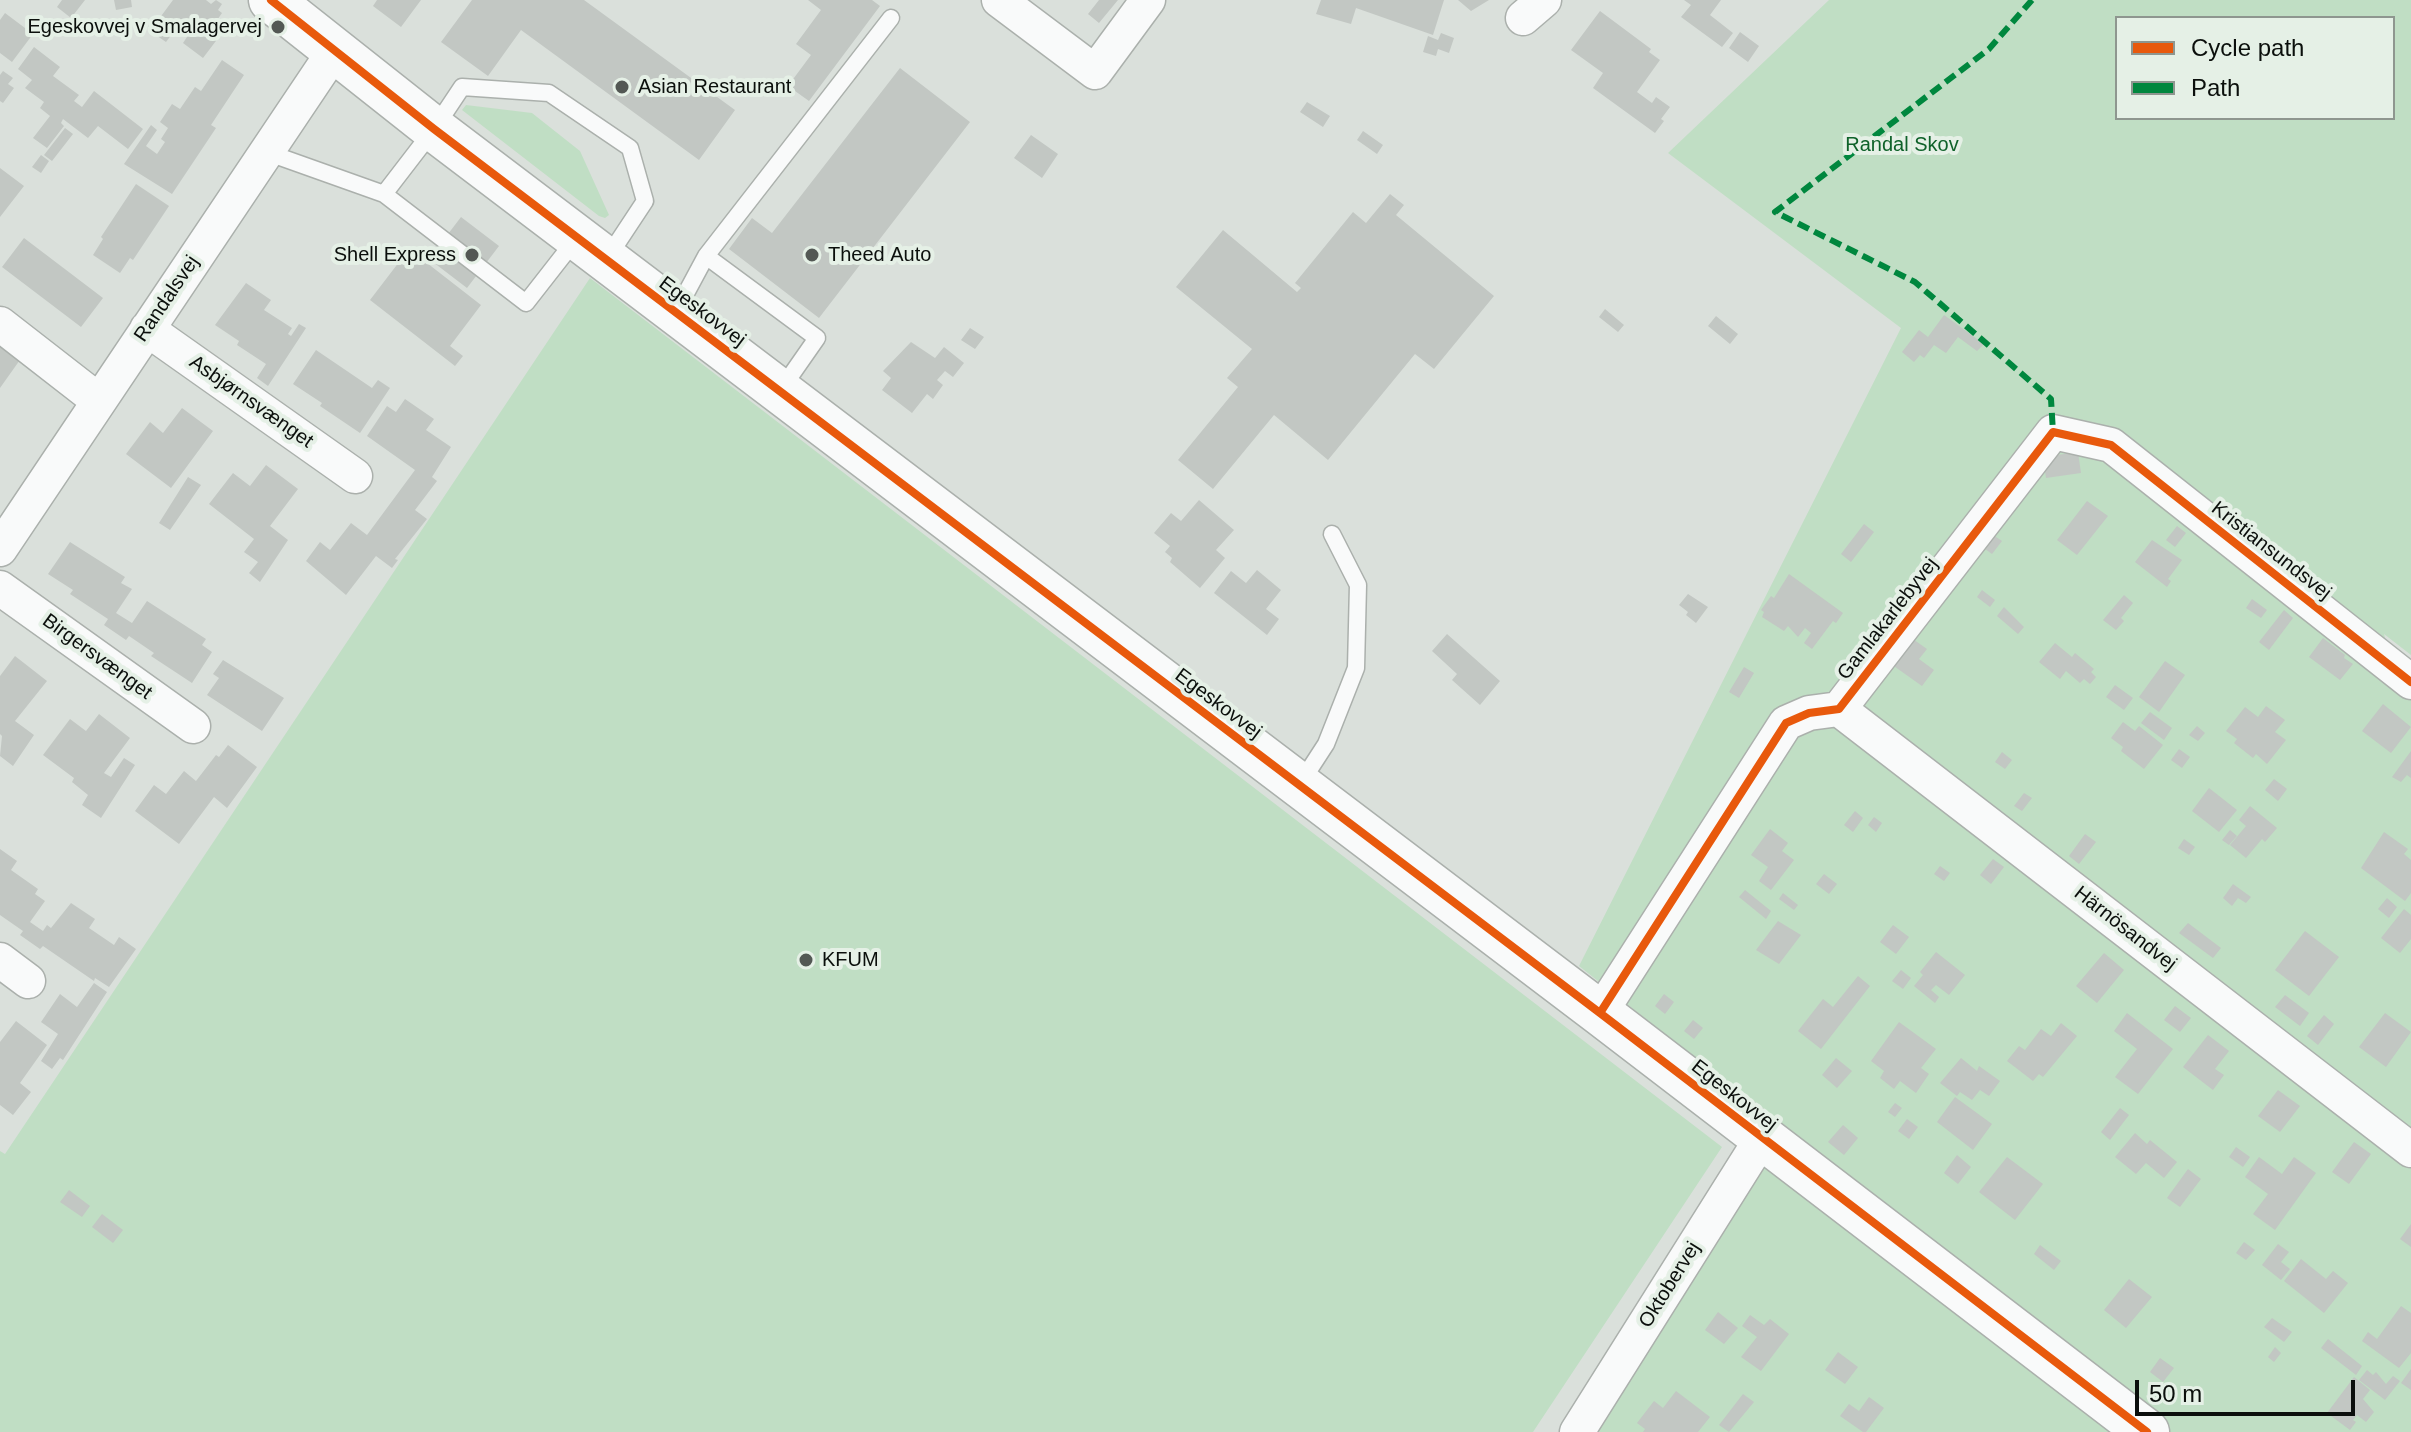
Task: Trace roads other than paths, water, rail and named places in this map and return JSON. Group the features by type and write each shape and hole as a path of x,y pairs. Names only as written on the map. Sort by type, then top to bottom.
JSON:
{"street":[{"name":"Egeskovvej","path":"271,0 434,129 2147,1432"},
{"path":"999,0 1095,72 1148,0"},
{"name":"Randalsvej","path":"0,549 335,50"},
{"path":"0,324 99,401"},
{"name":"Asbjørnsvænget","path":"147,329 355,476"},
{"name":"Gamlakarlebyvej","path":"1600,1013 1786,723 1809,713 1839,709 2053,432 2111,445"},
{"name":"Kristiansundsvej","path":"2111,445 2411,682"},
{"name":"Birgersvænget","path":"0,588 193,726"},
{"name":"Härnösandvej","path":"1839,709 2411,1150"},
{"path":"0,960 28,981"},
{"name":"Oktobervej","path":"1577,1432 1762,1138"}],"lane":[{"path":"676,313 706,256 891,18"},
{"path":"266,152 384,194 526,303 645,201 630,148 549,93 462,87 384,194"},
{"path":"706,256 817,338 780,392"},
{"path":"1299,785 1327,742 1356,668 1358,585 1332,534"}],"place":[{"name":"Egeskovvej v Smalagervej","path":"278,27"},
{"name":"Asian Restaurant","path":"622,87"},
{"name":"Shell Express","path":"472,255"},
{"name":"Theed Auto","path":"812,255"},
{"name":"KFUM","path":"806,960"}],"park label":[{"name":"Randal Skov","path":"1902,145"}]}
